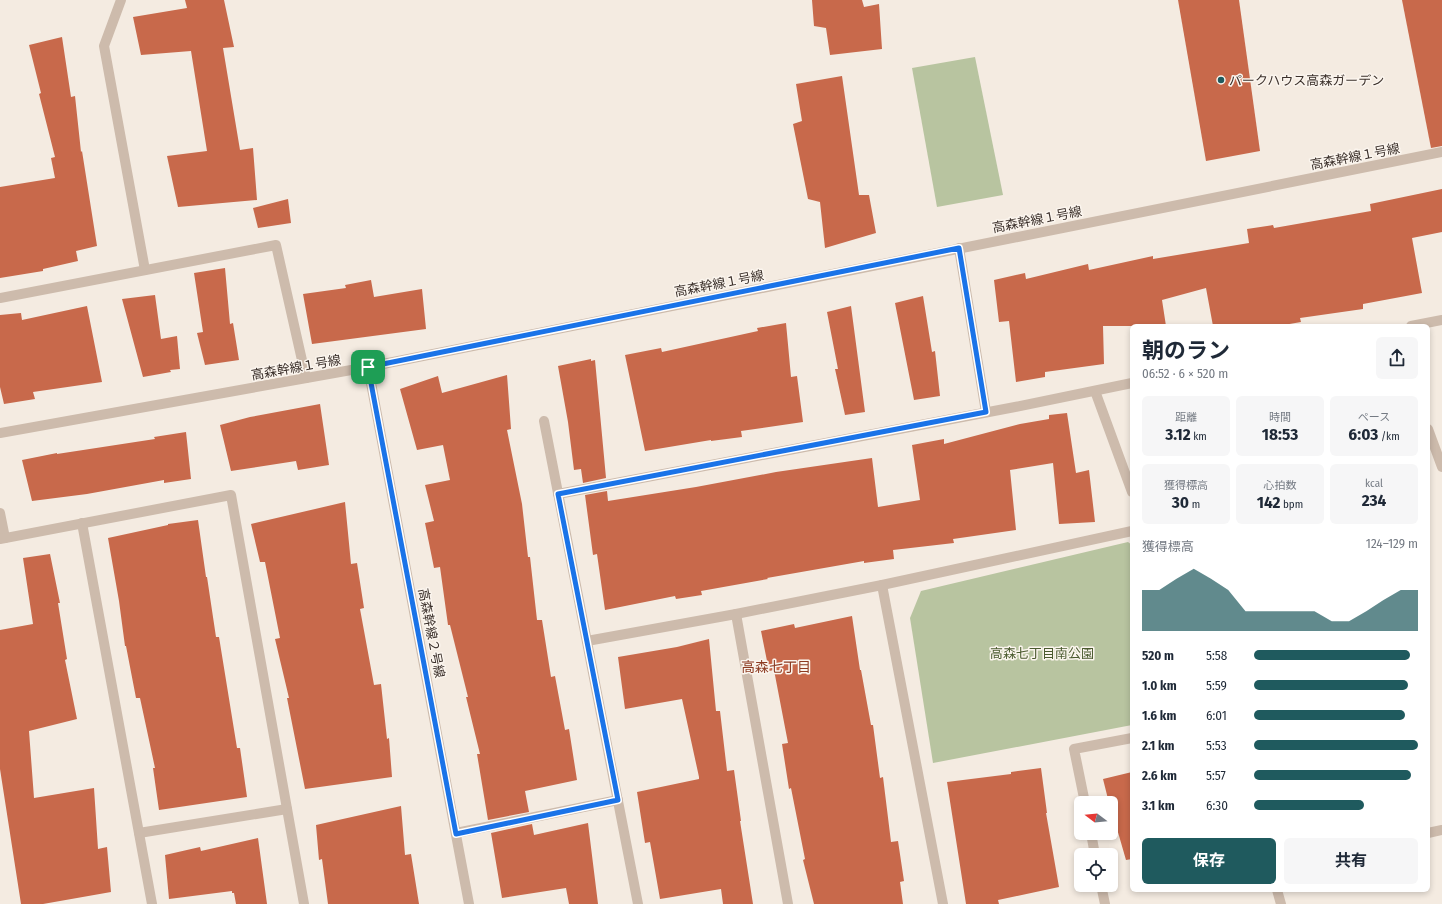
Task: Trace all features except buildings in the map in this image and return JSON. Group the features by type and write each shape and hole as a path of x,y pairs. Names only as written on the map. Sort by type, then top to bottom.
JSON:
{"street":[{"path":"121,0 104,46 145,270"},
{"name":"高森幹線１号線","path":"0,433 368,367 1442,152"},
{"path":"0,298 276,245 306,378"},
{"path":"959,248 986,412"},
{"path":"1421,324 1442,320"},
{"name":"高森幹線２号線","path":"368,367 469,904"},
{"path":"558,494 1130,383"},
{"path":"1095,391 1130,487"},
{"path":"544,421 638,904"},
{"path":"1430,434 1442,466"},
{"path":"0,514 2,539 231,495 304,904"},
{"path":"82,523 152,904"},
{"path":"587,641 736,614 882,585 1130,531"},
{"path":"882,585 942,904"},
{"path":"736,614 788,904"},
{"path":"1084,796 1074,749 1130,738"},
{"path":"456,834 618,800"},
{"path":"139,833 286,809"},
{"path":"1430,833 1442,830"},
{"path":"1102,892 1105,904"},
{"path":"1278,892 1282,904"}],"green space":[{"path":"975,57 1003,195 937,207 912,68"},
{"name":"高森七丁目南公園","path":"1128,542 1130,544 1130,725 933,763 910,618 921,591"}],"place":[{"name":"パークハウス高森ガーデン","path":"1221,80"}],"district":[{"name":"高森七丁目","path":"776,667"}],"route":[{"path":"959,248 986,412 558,494 618,800 456,834 368,367 959,248"}]}
